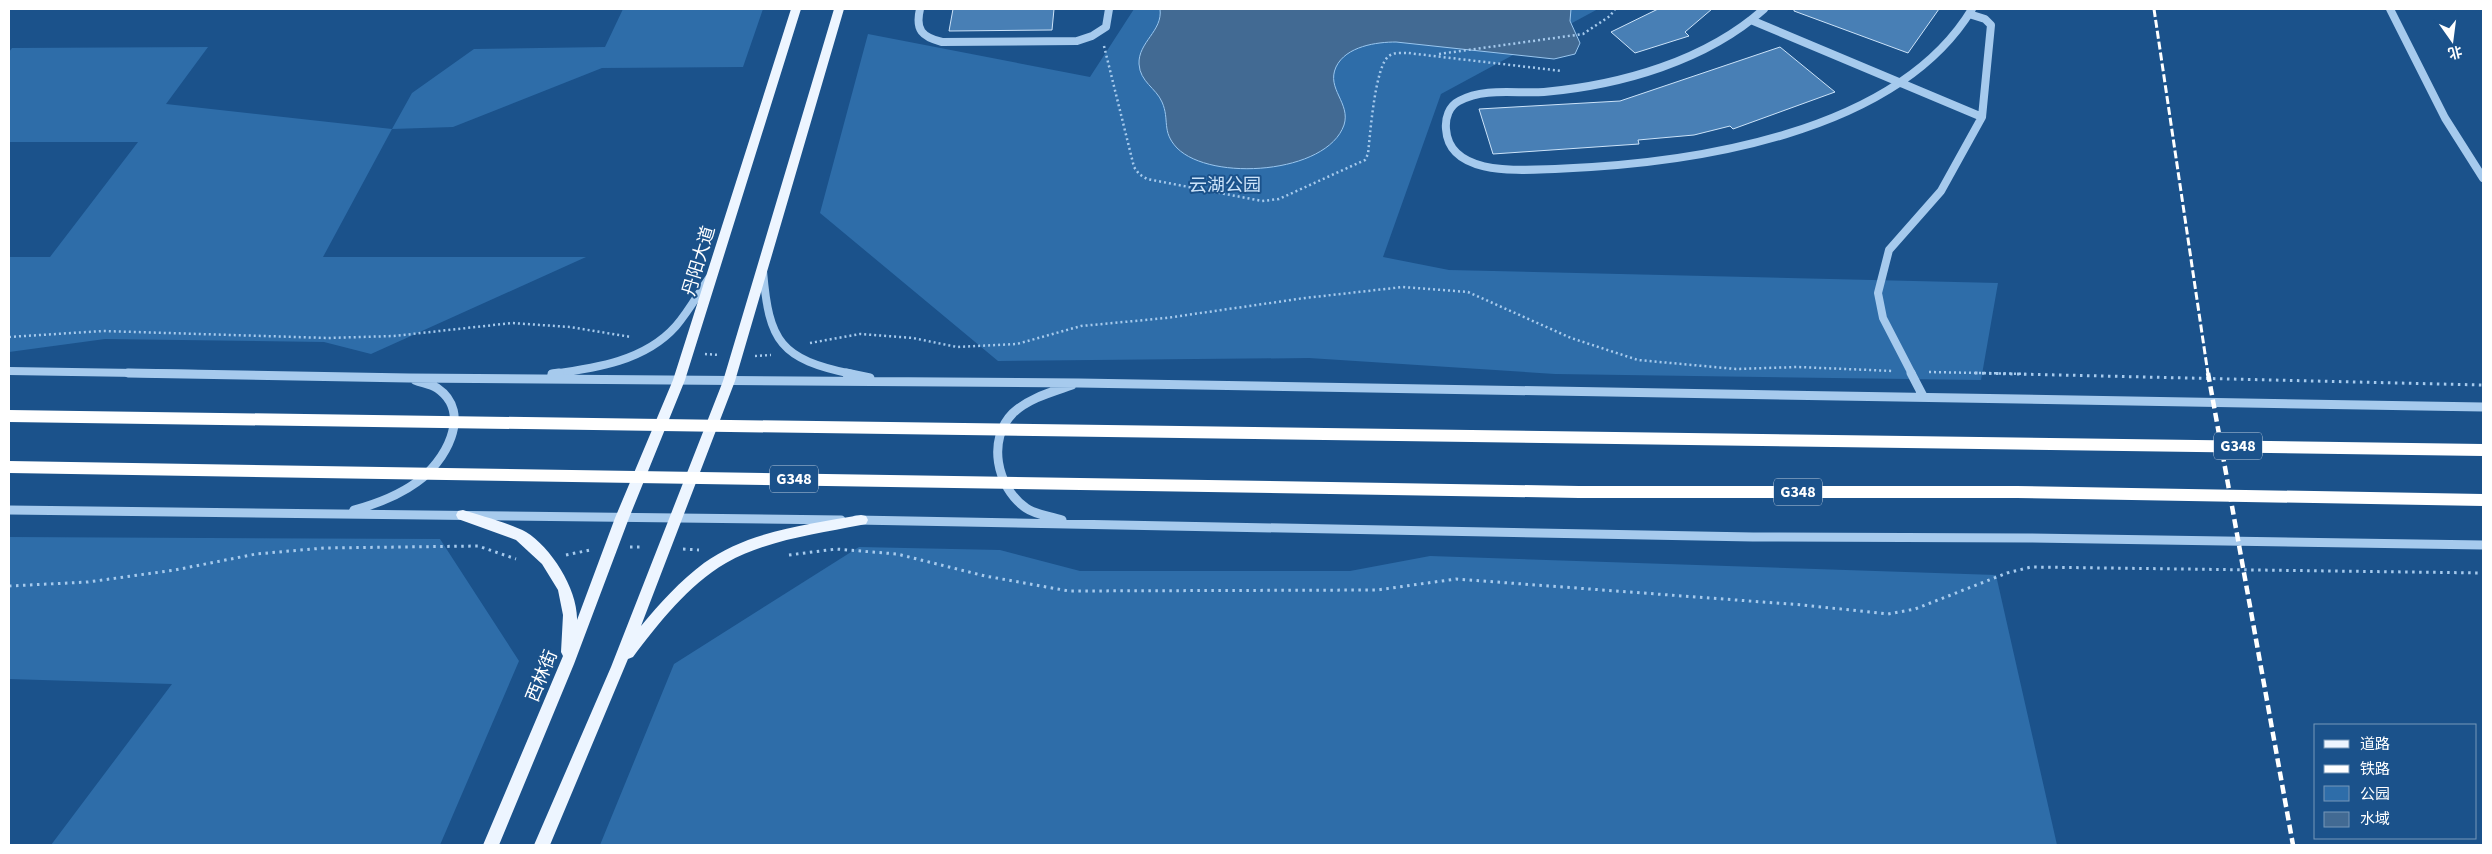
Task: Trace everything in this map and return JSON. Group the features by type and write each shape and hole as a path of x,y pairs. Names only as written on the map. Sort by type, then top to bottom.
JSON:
{"highway":[{"name":"G348","path":"9,416 2483,450"},
{"name":"G348","path":"9,467 1579,492 2017,492 2483,500"}],"main road":[{"name":"丹阳大道","path":"622,518 688,354 796,9"},
{"path":"542,845 618,667 729,381 839,9"},
{"path":"463,515 521,536 547,560 565,590 570,615 567,664"},
{"name":"西林街","path":"491,845 567,664 622,518"},
{"path":"618,667 646,629 676,596 721,560 760,543 802,531 861,520"}],"street":[{"path":"920,9 917,21 920,31 930,39 942,42 1066,42 1086,39 1106,27 1109,9"},
{"path":"1764,9 1751,20 1700,51 1630,76 1564,89 1483,94 1466,98 1454,104 1448,114 1447,139 1455,152 1469,162 1496,168 1575,168 1669,160 1734,148 1802,128 1867,100 1899,82 1921,67 1946,45 1971,11 1984,19 1991,25 1992,29 1982,117 1941,191 1889,250 1878,292 1883,318 1923,396"},
{"path":"2390,9 2446,118 2483,178"},
{"path":"1751,20 1982,117"},
{"path":"763,266 769,318 776,336 791,350 819,367 887,382"},
{"path":"510,378 571,372 612,364 648,349 672,331 714,269"},
{"path":"9,371 409,378 1079,382 2483,407"},
{"path":"344,513 380,502 409,488 435,467 450,444 456,427 452,405 439,390 409,378"},
{"path":"1069,523 1025,508 1009,489 999,468 997,448 999,434 1013,413 1038,397 1079,382"},
{"path":"9,510 344,513 675,520 1069,523 1753,537 2030,538 2483,545"}],"path":[{"path":"1432,55 1583,34 1610,16 1615,9"},
{"path":"1086,39 1102,43 1106,48 1134,166 1139,174 1156,181 1262,200 1279,199 1365,160 1368,154 1372,110 1384,61 1390,56 1398,53 1432,55 1566,72"},
{"path":"688,354 766,357 818,340 860,334 913,338 957,347 1017,344 1081,326 1166,318 1305,298 1403,288 1468,292 1571,338 1638,360 1736,369 1798,367 1970,374 2483,385"},
{"path":"9,337 103,331 328,338 394,336 512,323 570,327 636,338 648,349"},
{"path":"9,586 88,582 175,570 256,554 324,548 478,546 520,560 547,560 611,547 664,548 704,550 721,560"},
{"path":"783,556 836,549 898,554 985,576 1070,591 1377,590 1456,579 1803,605 1888,614 1915,609 2007,573 2030,568 2483,573"}],"green space":[{"path":"623,9 763,9 743,67 602,68 453,127 392,129 412,93 474,49 605,47"},
{"name":"云湖公园","path":"1134,9 1598,9 1441,94 1383,257 1449,270 1998,283 1981,380 1555,374 1309,358 998,361 820,213 868,34 1090,77"},
{"path":"208,47 166,104 392,129 323,257 586,257 371,354 324,342 105,339 9,352 9,257 50,257 138,142 9,142 9,52 12,48"},
{"path":"9,537 440,539 519,661 440,845 51,845 172,684 9,679"},
{"path":"859,547 1000,550 1080,571 1350,571 1430,556 1996,575 2057,845 600,845 674,664"}],"water":[{"path":"1160,9 1571,9 1570,21 1580,43 1575,54 1554,59 1396,42 1371,44 1354,50 1341,60 1336,67 1334,75 1334,82 1345,117 1344,125 1333,141 1316,154 1293,163 1267,168 1240,169 1215,166 1193,159 1177,148 1169,136 1162,102 1142,76 1139,64 1142,49 1158,24"}],"building":[{"path":"953,9 1054,9 1052,30 949,31"},
{"path":"1658,9 1712,9 1685,32 1689,36 1635,53 1611,32"},
{"path":"1794,9 1939,9 1908,53 1794,11"},
{"path":"1780,47 1835,92 1733,129 1730,126 1694,135 1638,140 1639,144 1493,154 1479,109 1620,101"}],"railway":[{"path":"2154,9 2208,374"},
{"path":"2208,373 2293,845"}]}
